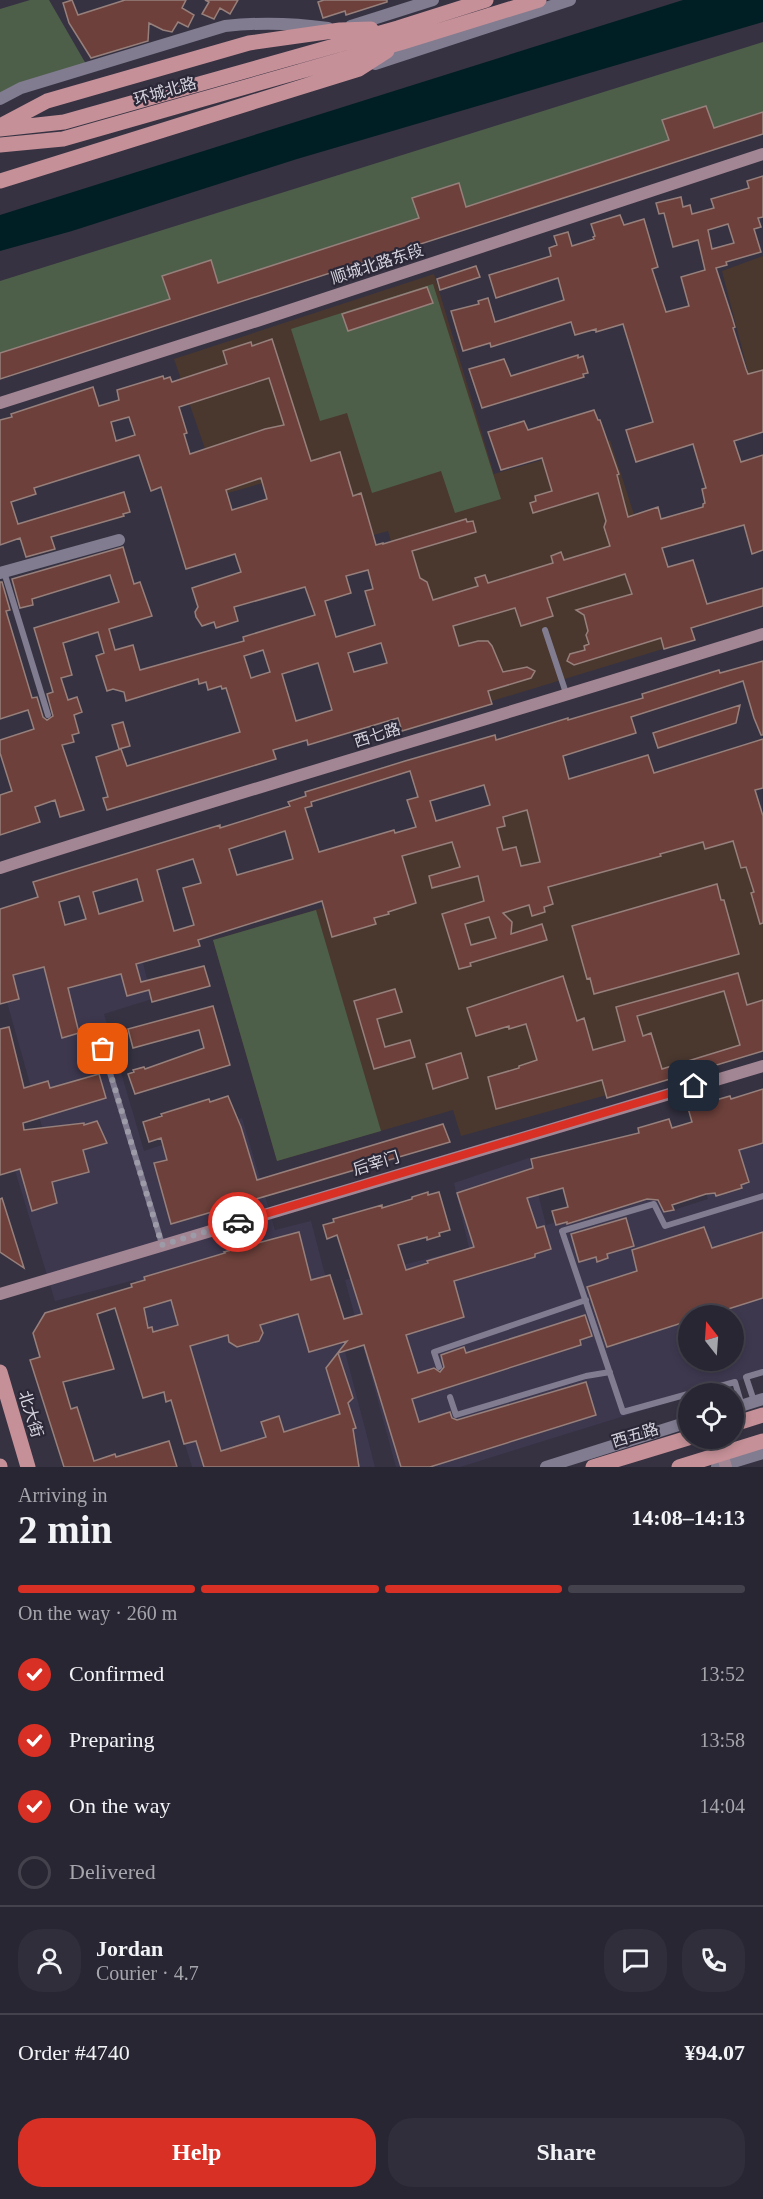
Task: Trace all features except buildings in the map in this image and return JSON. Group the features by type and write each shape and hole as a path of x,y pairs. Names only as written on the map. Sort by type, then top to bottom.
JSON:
{"main road":[{"path":"1,180 359,69 400,35 486,0"},
{"path":"0,127 47,101 249,43 340,30 400,35 539,0"},
{"name":"环城北路","path":"0,127 64,122 334,45 400,35"},
{"name":"环城北路","path":"0,145 63,139 338,60 400,35"},
{"name":"北大街","path":"0,1372 28,1467"},
{"name":"西五路","path":"593,1467 678,1440"},
{"path":"679,1467 722,1463 763,1441"}],"street":[{"path":"0,99 21,88 225,26 294,23 340,30 433,0"},
{"path":"359,69 570,0"},
{"name":"顺城北路东段","path":"0,403 763,154"},
{"path":"2,572 119,540"},
{"name":"西七路","path":"0,868 135,825 567,696 763,634"},
{"name":"后宰门","path":"0,1294 763,1066"},
{"path":"546,1467 678,1425"},
{"path":"722,1463 763,1453"}],"lane":[{"path":"2,572 48,715"},
{"path":"545,630 567,696"},
{"path":"96,1027 162,1245"},
{"path":"678,1397 623,1412 562,1231 654,1204 665,1226 763,1196"},
{"path":"439,1367 434,1352 586,1300"},
{"path":"450,1397 456,1414 586,1376 610,1372"},
{"path":"751,1406 746,1377 763,1372"}],"shaded area":[{"path":"30,0 49,0 86,64 0,95 0,9"},
{"path":"683,0 763,0 763,22 297,159 72,231 0,251 0,215"},
{"path":"763,42 763,112 714,128 706,106 663,120 669,140 466,207 459,184 419,218 218,283 210,260 162,276 170,299 0,353 0,281"},
{"path":"763,256 763,430 722,271"},
{"path":"434,274 494,474 610,440 676,645 492,701 479,657 428,672 388,531 323,549 298,473 221,495 174,359"},
{"path":"433,284 501,499 455,513 441,471 372,493 347,413 320,421 291,329"},
{"path":"528,797 731,798 763,909 763,1051 461,1136 453,1110 277,1161 213,940 329,906 364,845"},
{"path":"316,910 381,1131 277,1161 213,940"},
{"path":"136,935 152,999 104,1014 144,1151 242,1118 275,1230 311,1221 375,1467 192,1467 135,1280 55,1301 6,1141 43,1130 0,977"},
{"path":"763,1139 763,1373 731,1383 678,1383 678,1399 460,1467 396,1467 345,1280 469,1248 454,1183 529,1158 546,1225 658,1195 664,1213 708,1199 695,1159"}],"way so far":[{"path":"103,1049 162,1245 238,1222"}],"route":[{"path":"238,1222 694,1086"}]}
